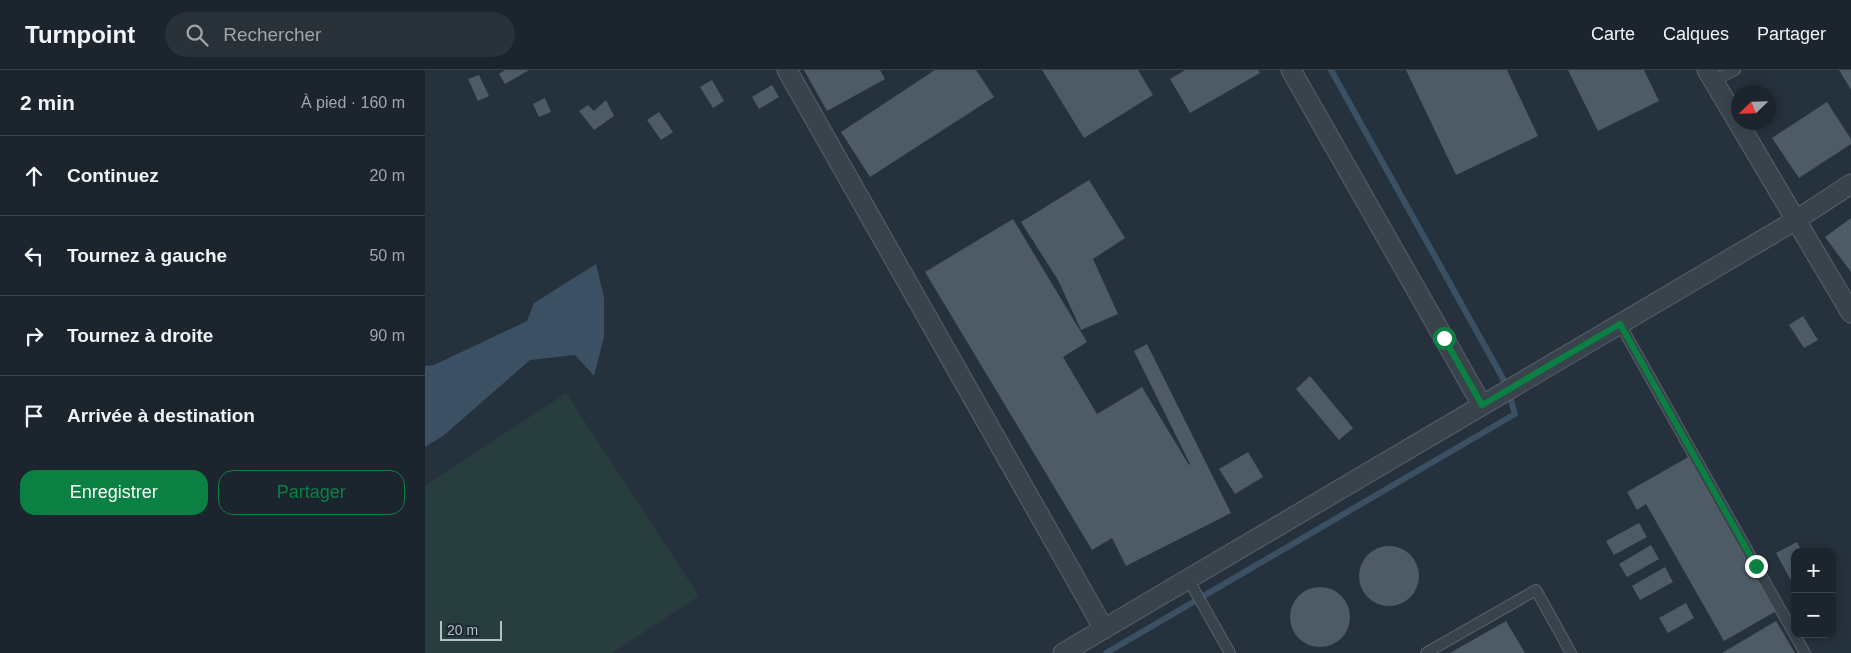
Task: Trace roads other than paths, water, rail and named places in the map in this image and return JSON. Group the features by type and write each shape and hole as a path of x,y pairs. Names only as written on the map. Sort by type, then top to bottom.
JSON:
{"street":[{"path":"787,70 1104,629"},
{"path":"1291,70 1482,405"},
{"path":"1710,76 1851,314"},
{"path":"1063,653 1796,220 1851,184"}],"lane":[{"path":"1710,76 1735,70"},
{"path":"1620,324 1805,653"},
{"path":"1188,579 1230,653"},
{"path":"1426,653 1536,590 1571,653"}],"water":[{"path":"596,264 604,297 604,337 594,376 575,355 530,360 443,436 425,447 425,366 434,365 527,321 534,303"}],"waterway":[{"path":"1106,653 1515,414 1506,384 1331,70"}]}
